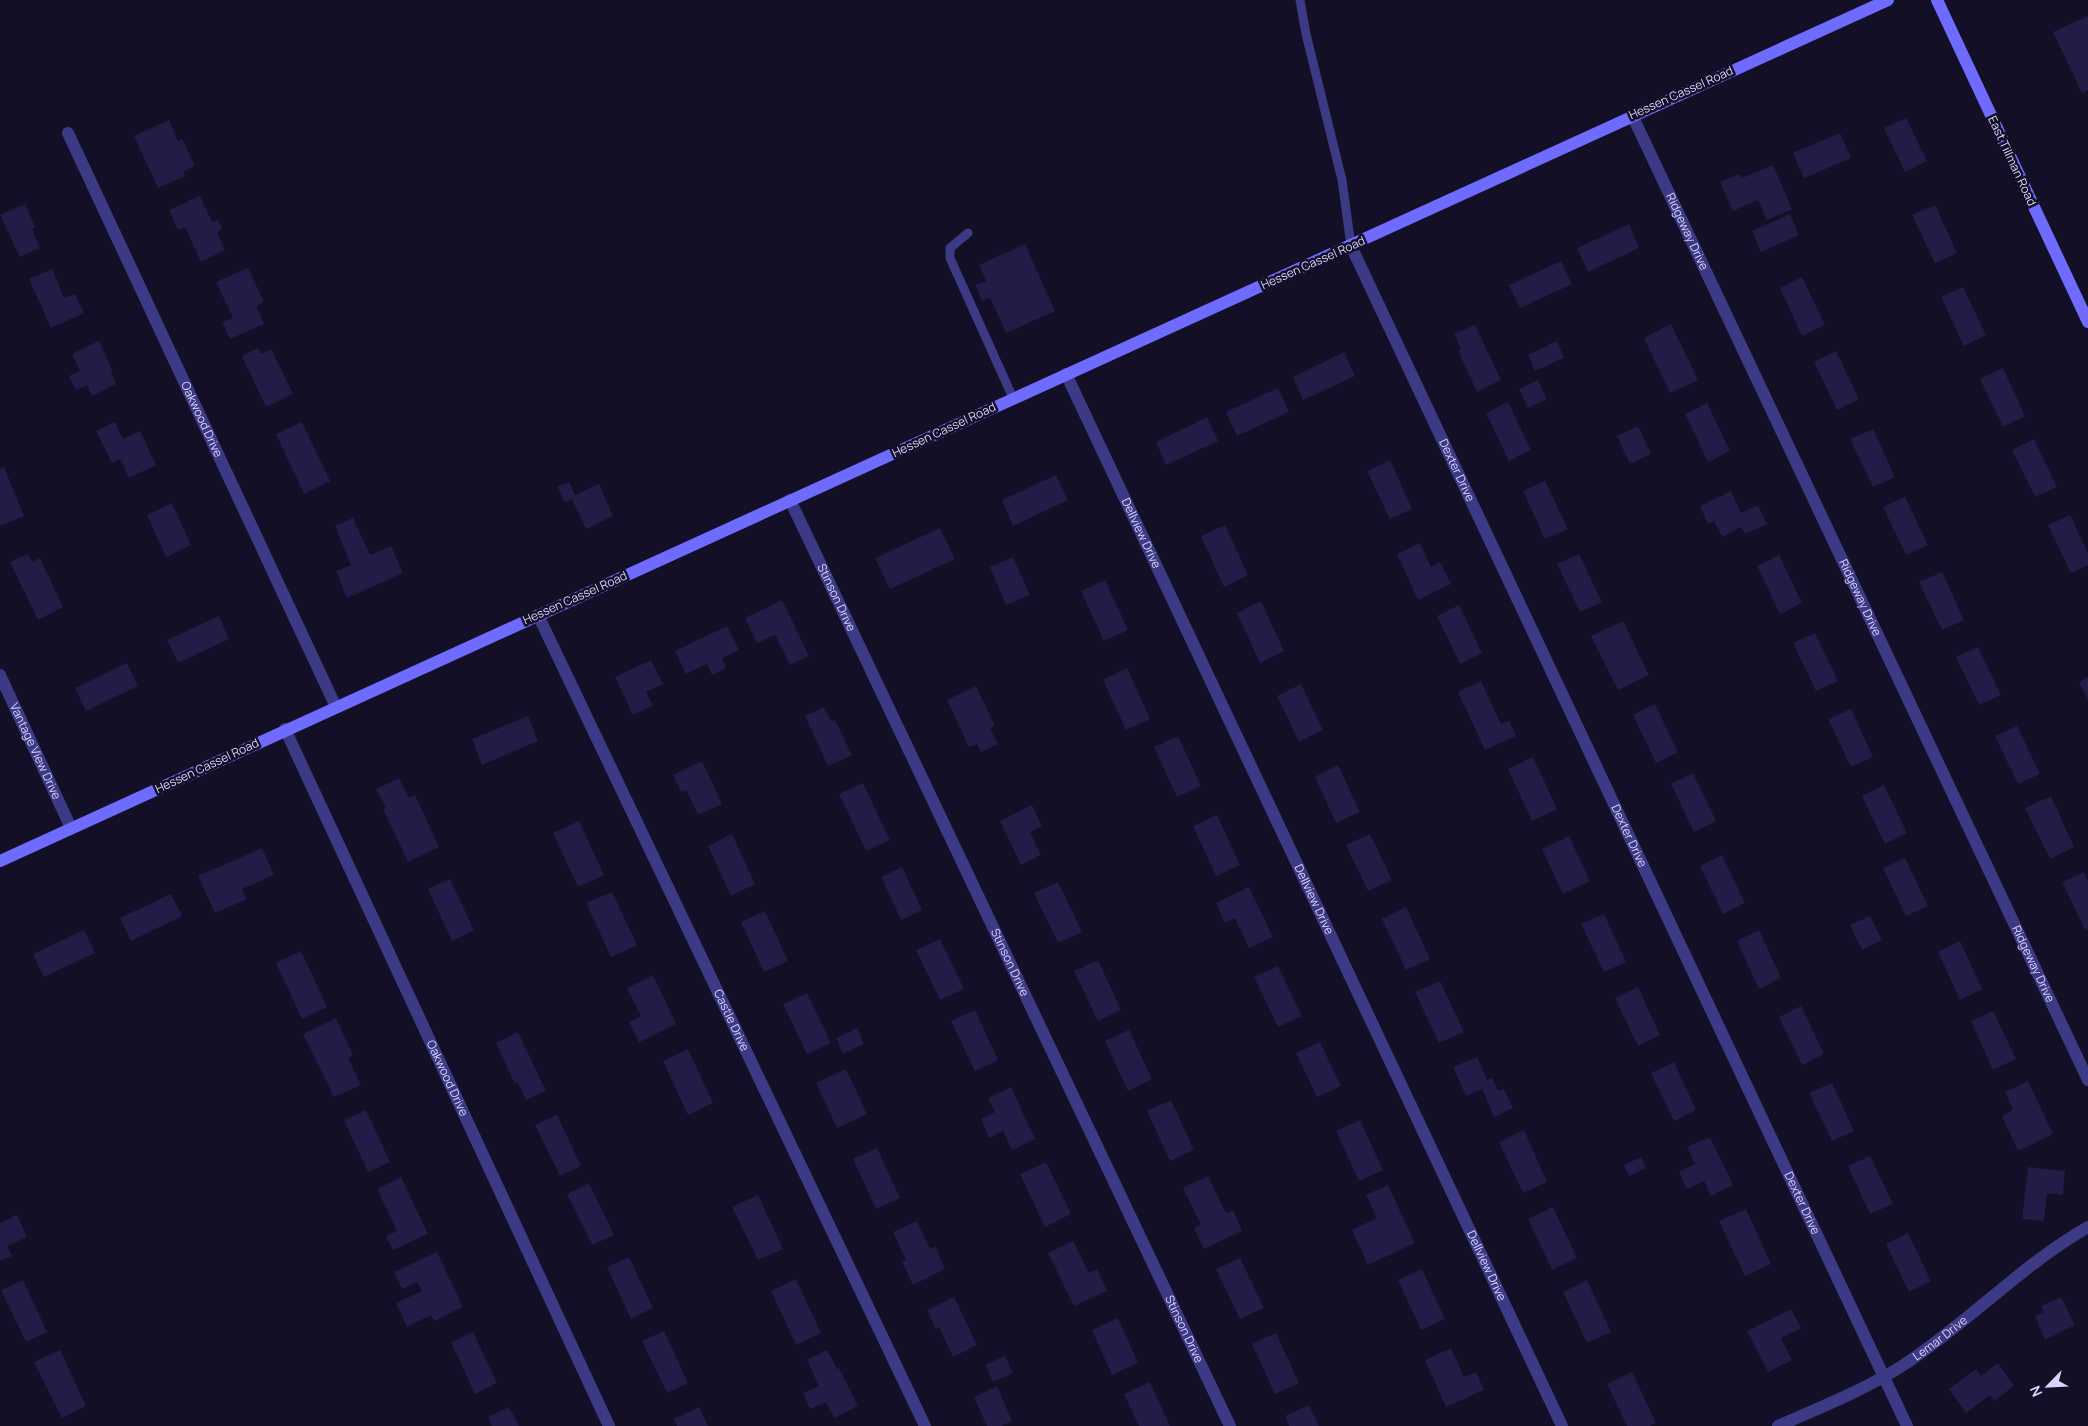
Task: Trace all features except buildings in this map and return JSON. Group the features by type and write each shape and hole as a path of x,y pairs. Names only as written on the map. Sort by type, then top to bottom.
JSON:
{"main road":[{"name":"Hessen Cassel Road","path":"0,861 1013,398 1351,246 1632,115 1888,0"},
{"name":"East Tillman Road","path":"1936,0 2088,322"}],"street":[{"name":"Ridgeway Drive","path":"1632,115 2088,1080"},
{"name":"Oakwood Drive","path":"68,133 336,707"},
{"name":"Dexter Drive","path":"1351,246 1907,1426"},
{"name":"Dellview Drive","path":"1066,374 1562,1426"},
{"name":"Stinson Drive","path":"790,500 1230,1426"},
{"name":"Castle Drive","path":"538,615 925,1426"},
{"name":"Vantage View Drive","path":"0,675 71,828"},
{"name":"Oakwood Drive","path":"285,730 609,1426"},
{"name":"Lemar Drive","path":"1778,1426 1884,1376 1901,1366 2057,1244 2088,1227"}],"lane":[{"path":"1300,0 1306,34 1342,180 1351,246"},
{"path":"968,233 950,248 950,258 1013,398"}]}
